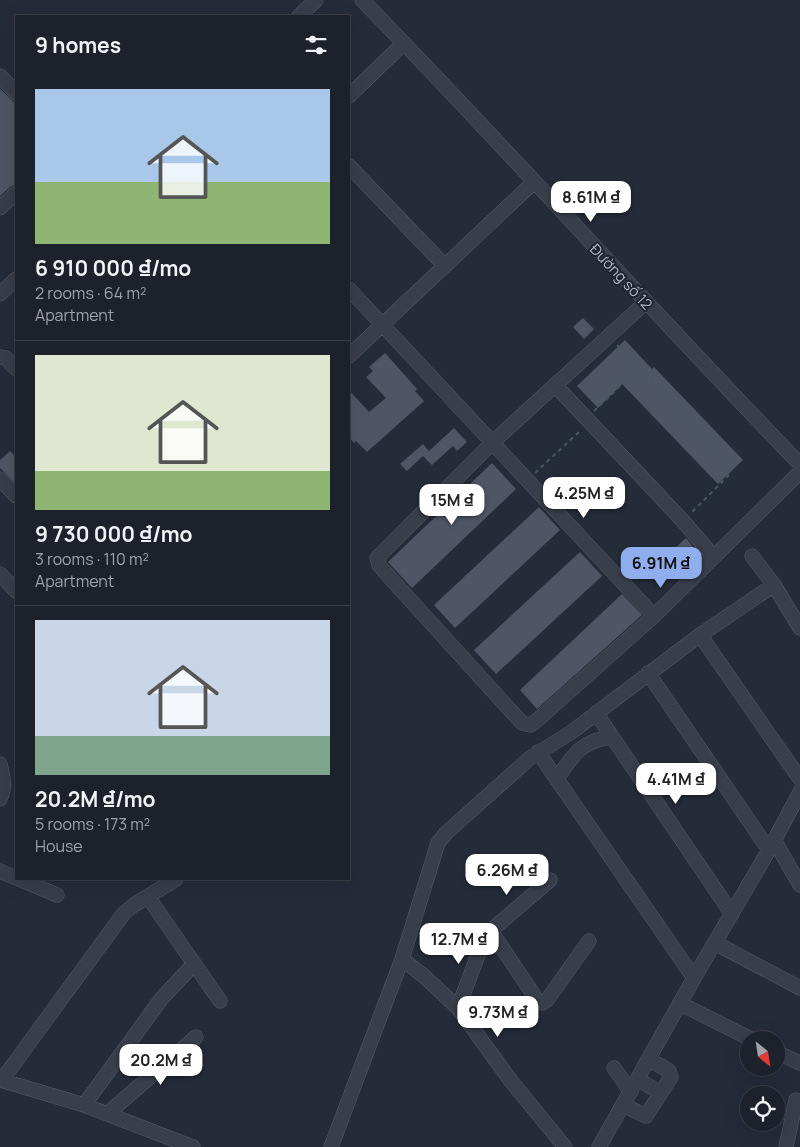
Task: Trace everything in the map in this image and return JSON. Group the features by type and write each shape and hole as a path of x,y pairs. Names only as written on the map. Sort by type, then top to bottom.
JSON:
{"street":[{"path":"300,15 316,0"},
{"name":"Đường số 12","path":"362,0 645,303 800,464"},
{"path":"350,95 404,43"},
{"path":"0,76 15,92"},
{"path":"350,167 445,266"},
{"path":"350,355 534,182"},
{"path":"0,208 15,194"},
{"path":"0,294 15,280"},
{"path":"350,289 654,616"},
{"path":"645,303 493,442 377,558 379,565 384,571 522,723 530,725 536,722 654,616 800,472"},
{"path":"0,357 6,358 15,369"},
{"path":"555,385 714,556"},
{"path":"0,479 15,495"},
{"path":"752,556 774,585 800,628"},
{"path":"0,574 15,590"},
{"path":"331,1147 402,959 438,843 468,812 538,752 554,744 700,635 774,585"},
{"path":"700,635 800,779"},
{"path":"648,673 800,885"},
{"path":"596,713 732,914"},
{"path":"557,779 568,763 585,745 597,739 612,737"},
{"path":"538,752 694,978"},
{"path":"0,799 4,791 5,773"},
{"path":"599,1147 694,978 772,845 800,792"},
{"path":"0,871 15,877"},
{"path":"23,880 58,895"},
{"path":"174,880 124,913 1,1080 84,1105 193,1147"},
{"path":"458,1008 483,942 491,931 550,880"},
{"path":"148,897 220,1001"},
{"path":"491,931 537,1000 542,1003 547,1000 589,941"},
{"path":"715,943 800,988"},
{"path":"402,959 425,977 458,1008 511,1081 565,1147"},
{"path":"84,1105 166,993 194,964"},
{"path":"680,1004 740,1034"},
{"path":"107,1114 196,1037"},
{"path":"785,1056 800,1063"},
{"path":"623,1105 646,1116 670,1077 671,1073 669,1070 649,1059"},
{"path":"614,1068 631,1092"},
{"path":"638,1079 660,1093"},
{"path":"786,1147 796,1100"}],"path":[{"path":"609,336 732,466 728,476 683,521"},
{"path":"528,480 640,368"}],"building":[{"path":"0,89 15,103 15,184 0,196"},
{"path":"583,318 594,329 584,339 573,327"},
{"path":"625,340 652,369 654,367 743,460 718,484 622,384 598,408 577,386"},
{"path":"385,353 417,389 415,391 424,401 367,452 356,441 354,443 350,438 350,391 369,412 386,398 366,377 373,371 369,367"},
{"path":"454,428 467,442 457,451 453,446 432,465 423,456 407,471 400,464 423,444 429,451"},
{"path":"10,451 15,456 15,483 0,468 0,460"},
{"path":"492,463 516,489 412,588 388,562"},
{"path":"539,507 560,530 455,628 434,605"},
{"path":"686,538 694,548 679,562 676,558 663,570 656,563 674,546 675,548"},
{"path":"580,552 602,576 496,674 474,650"},
{"path":"622,594 642,615 537,709 520,690"}]}
